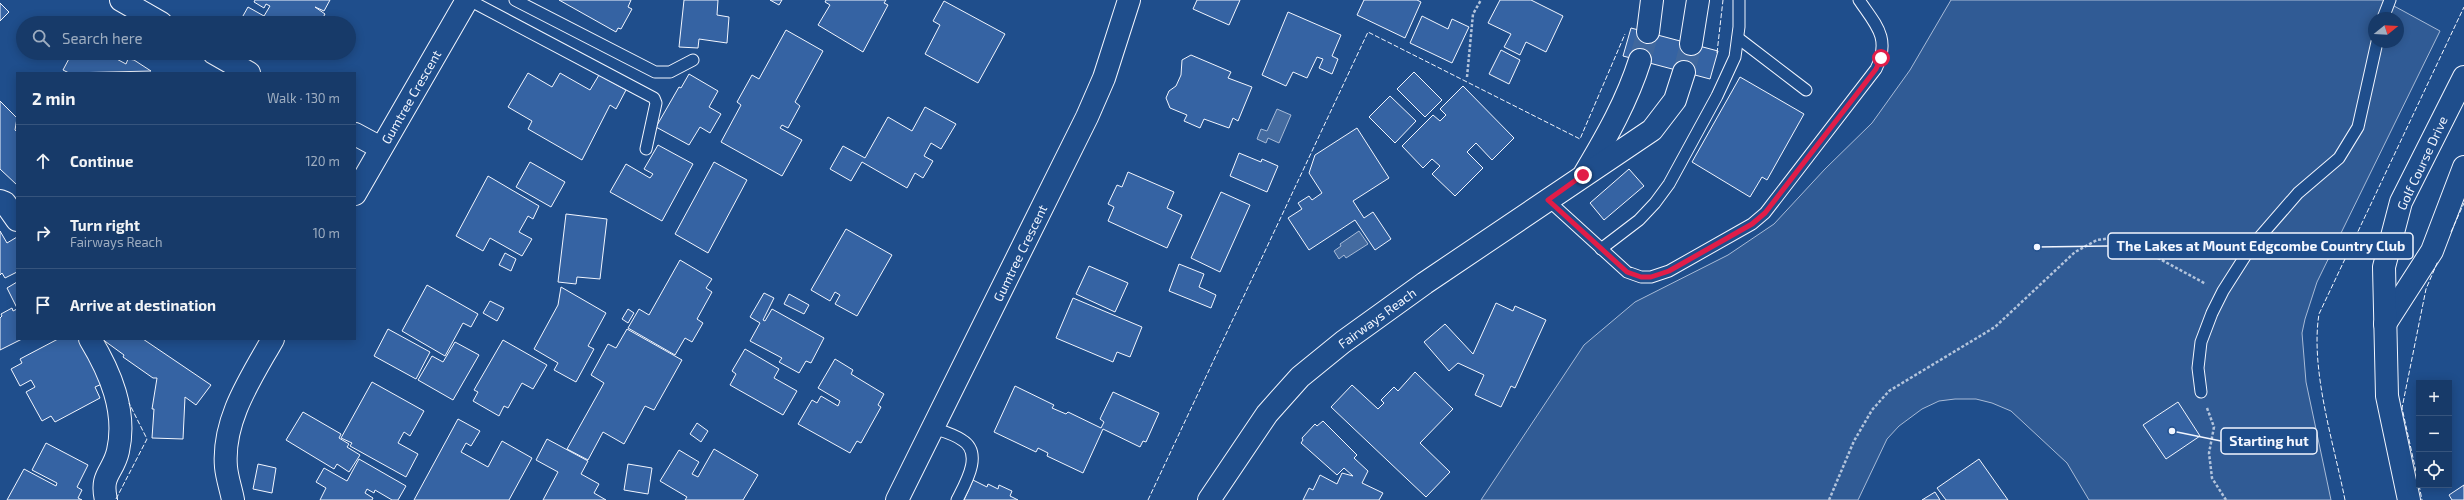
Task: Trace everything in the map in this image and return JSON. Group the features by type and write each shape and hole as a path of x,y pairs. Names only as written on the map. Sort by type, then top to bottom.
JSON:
{"street":[{"path":"121,0 149,16"},
{"name":"Gumtree Crescent","path":"356,192 468,0"},
{"name":"Gumtree Crescent","path":"897,500 1088,116 1104,78 1129,0"},
{"path":"1648,32 1652,0"},
{"path":"1691,44 1698,0"},
{"path":"226,60 247,72"},
{"name":"Fairways Reach","path":"1583,175 1611,130 1632,85 1640,60"},
{"name":"Fairways Reach","path":"1209,500 1267,414 1300,377 1343,342 1583,175 1621,152 1652,130 1675,100 1684,72"},
{"name":"Golf Course Drive","path":"2409,500 2387,396 2384,267 2401,202 2464,77"},
{"path":"356,135 381,148"},
{"path":"2385,324 2432,251 2464,167"},
{"path":"0,201 5,203 16,219"},
{"path":"91,340 106,365 120,408 118,451 103,486 106,500"},
{"path":"233,500 226,466 234,414 243,391 272,340"}],"lane":[{"path":"468,0 654,98 656,102 646,148"},
{"path":"515,0 655,72 670,72 693,60"},
{"path":"1601,249 1640,220 1669,184 1717,96 1735,57 1738,38 1739,0"},
{"path":"1548,200 1627,272 1634,276 1651,277 1669,271 1736,234 1765,213 1876,69 1884,49 1882,39 1859,0"},
{"path":"2385,12 2390,0"},
{"path":"1738,38 1806,90"},
{"path":"2201,392 2198,368 2201,342 2212,313 2223,291 2252,247 2298,193 2339,158 2358,127 2376,48"},
{"path":"933,428 963,440 970,448 972,459 968,476 957,500"}],"path":[{"path":"1467,77 1473,14 1481,0"},
{"path":"1829,500 1854,441 1884,395 1995,327 2064,261 2089,244 2108,237 2119,237 2199,281 2223,291"},
{"path":"2201,392 2214,427 2209,453 2212,478 2226,500"}],"shaded area":[{"path":"1951,0 2383,0 2440,31 2317,282 2305,319 2302,333 2306,382 2331,500 2089,500 2067,463 2011,411 1992,403 1976,399 1955,399 1939,401 1922,409 1899,426 1887,439 1858,500 1481,500 1584,345 1635,302 1728,255 1774,224 1825,169 1872,123 1910,70"},
{"path":"1277,109 1291,115 1279,143 1268,138 1266,143 1257,139 1261,129 1267,131"},
{"path":"1359,231 1368,244 1346,258 1344,255 1339,259 1334,251 1341,246 1340,244"}],"building":[{"path":"255,0 330,0 324,11 315,7 325,14 324,16 264,16 270,6 266,4 264,8 254,2"},
{"path":"559,0 631,0 628,7 632,9 621,29 618,28 616,32"},
{"path":"684,0 718,0 717,15 729,17 727,43 699,39 698,48 679,47"},
{"path":"770,0 782,0 779,5"},
{"path":"826,0 886,0 884,3 888,5 863,52 818,25 830,5 825,2"},
{"path":"1197,0 1240,0 1229,25 1193,9"},
{"path":"1364,0 1417,0 1421,2 1405,38 1357,15"},
{"path":"1500,0 1531,0 1563,16 1546,52 1526,42 1520,55 1504,47 1511,34 1488,23"},
{"path":"944,1 1005,34 978,83 925,54 940,25 933,21"},
{"path":"0,3 9,12 0,21"},
{"path":"248,7 264,16 243,16"},
{"path":"1288,12 1341,35 1332,56 1338,59 1332,74 1319,68 1323,59 1317,57 1307,78 1293,72 1286,86 1262,75"},
{"path":"1422,16 1448,29 1452,19 1469,27 1452,63 1410,43"},
{"path":"1631,28 1718,51 1710,79 1623,56"},
{"path":"786,30 823,51 795,102 800,106 788,128 782,125 780,128 802,140 782,176 721,142 741,105 737,102 752,75 759,79"},
{"path":"1501,50 1520,60 1509,84 1489,74"},
{"path":"1191,55 1231,72 1228,78 1252,87 1238,121 1233,118 1229,128 1204,119 1200,128 1184,121 1187,115 1170,108 1166,98 1169,91 1176,86 1181,75 1182,60"},
{"path":"68,60 118,60 126,64 128,60 134,60 151,71 67,72 63,70"},
{"path":"1414,72 1442,100 1425,117 1397,89"},
{"path":"528,73 552,87 560,73 590,90 599,75 626,90 616,109 610,105 582,160 528,129 532,121 508,107"},
{"path":"689,74 718,91 709,107 721,114 710,133 700,127 689,145 656,127 679,87 681,88"},
{"path":"1740,77 1804,114 1767,180 1762,177 1750,197 1692,162"},
{"path":"1463,86 1514,138 1492,160 1476,143 1467,152 1483,168 1455,196 1432,174 1440,166 1432,159 1423,168 1402,146 1433,115 1440,121 1446,115 1440,109"},
{"path":"1390,96 1416,121 1395,143 1369,117"},
{"path":"0,101 16,117 16,184 0,169"},
{"path":"925,107 956,124 941,149 931,143 924,156 933,161 923,178 915,173 907,188 862,162 851,181 830,169 843,146 865,158 888,117 912,131"},
{"path":"1357,128 1389,178 1353,201 1364,218 1373,212 1391,239 1375,250 1355,220 1309,250 1288,218 1302,209 1298,203 1309,196 1312,200 1322,193 1309,173 1315,155"},
{"path":"658,145 693,164 662,221 610,192 626,164 650,178 653,174 644,169"},
{"path":"1239,153 1261,162 1262,159 1278,166 1267,192 1230,176"},
{"path":"530,162 565,182 551,207 516,187"},
{"path":"714,162 747,180 708,253 675,234"},
{"path":"1629,169 1644,186 1604,220 1590,203"},
{"path":"1128,172 1174,192 1167,208 1182,215 1167,248 1108,221 1114,207 1108,204 1117,185 1122,187"},
{"path":"488,176 539,206 533,219 528,216 519,232 532,239 522,256 490,238 483,251 456,236"},
{"path":"1221,192 1250,205 1220,272 1191,258"},
{"path":"566,214 607,219 600,279 577,277 576,284 558,282"},
{"path":"846,229 892,255 857,316 835,304 840,295 835,292 830,301 811,290"},
{"path":"0,231 7,243 16,238 16,272 5,278 2,273 0,275"},
{"path":"505,253 516,259 511,271 499,265"},
{"path":"680,260 712,279 706,288 712,292 697,319 703,323 692,342 685,338 675,355 628,328 639,309 649,315"},
{"path":"1179,264 1204,274 1199,287 1216,295 1211,308 1169,291"},
{"path":"1089,266 1128,283 1115,312 1076,294"},
{"path":"16,283 16,306 7,288"},
{"path":"427,285 478,314 471,327 463,323 445,356 402,331"},
{"path":"561,287 606,313 588,346 594,349 576,382 554,370 558,363 534,349 558,305"},
{"path":"764,293 774,298 763,320 765,321 772,309 824,338 811,363 806,361 799,373 779,362 782,358 750,341 760,323 750,317"},
{"path":"789,294 809,305 804,314 784,304"},
{"path":"1073,298 1142,327 1130,357 1117,352 1113,362 1056,338"},
{"path":"490,301 504,308 497,321 483,313"},
{"path":"1496,303 1513,311 1515,306 1546,320 1515,388 1511,386 1501,407 1475,395 1484,375 1458,363 1449,371 1424,342 1445,324 1473,354"},
{"path":"12,308 13,311 16,310 16,340 20,340 0,350 0,318 2,316 1,314"},
{"path":"628,309 634,313 628,323 622,319"},
{"path":"388,329 430,352 416,379 374,356"},
{"path":"627,329 682,360 654,410 645,406 624,444 603,432 588,460 567,449 604,383 591,375 608,344 616,348"},
{"path":"56,340 80,340 102,384 95,387 100,398 55,422 51,416 42,421 26,392 35,387 31,380 20,386 11,369 22,363 20,359"},
{"path":"103,340 144,340 211,385 196,405 185,397 183,439 152,438 154,409 152,409 157,378 153,378 123,357 124,355"},
{"path":"503,340 547,365 533,389 522,383 508,408 504,406 499,416 473,401 478,392 474,390"},
{"path":"455,342 479,355 453,400 418,380 432,356 443,362"},
{"path":"745,349 779,369 774,378 797,391 783,415 730,385 736,374 732,371"},
{"path":"835,359 853,370 851,374 884,394 878,405 881,407 861,443 857,441 850,453 798,424 812,400 817,403 821,396 838,406 840,401 818,388"},
{"path":"1415,372 1453,409 1420,443 1450,472 1426,497 1331,407 1352,385 1378,409 1384,403 1381,400 1394,387 1398,391"},
{"path":"372,382 424,411 410,436 404,432 398,443 418,454 406,477 350,446 352,443 341,438"},
{"path":"1015,386 1054,405 1052,408 1066,414 1068,412 1101,428 1104,422 1100,419 1113,392 1159,413 1146,442 1143,441 1140,447 1103,429 1083,473 1047,456 1048,453 1038,448 1036,452 994,432"},
{"path":"2178,402 2200,436 2166,459 2143,425"},
{"path":"303,412 341,434 339,438 349,444 347,447 360,455 349,472 337,464 334,469 286,440"},
{"path":"458,419 480,431 471,446 466,443 461,452 488,467 502,441 532,458 509,500 414,500"},
{"path":"1323,421 1357,455 1354,458 1368,471 1362,483 1383,493 1379,500 1303,500 1309,488 1313,490 1320,475 1337,484 1342,473 1353,476 1344,468 1337,475 1301,443 1303,440 1302,438 1315,424 1317,426"},
{"path":"697,423 708,431 701,442 690,434"},
{"path":"547,439 588,461 581,474 599,484 594,493 606,500 543,500 558,472 536,460"},
{"path":"46,443 88,465 77,487 82,490 78,498 82,500 7,500 24,469 56,486 57,483 32,470"},
{"path":"714,449 758,475 743,500 685,500 687,497 660,481 679,450 699,462 692,474 698,477"},
{"path":"359,459 406,486 398,500 392,500 375,490 374,493 367,489 365,493 373,498 372,500 320,500 326,488 316,482 324,468 347,481"},
{"path":"1979,459 2008,500 1946,500 1937,488"},
{"path":"258,464 276,468 272,493 253,489"},
{"path":"628,464 652,468 648,494 624,490"},
{"path":"973,480 987,487 988,484 998,489 999,485 1012,491 1010,496 1018,500 964,500"},
{"path":"2464,485 2464,500 2452,500 2449,495"},
{"path":"1935,492 1940,500 1922,500"}],"tunnel":[{"path":"1640,60 1648,32"},
{"path":"1684,72 1691,44"}],"fence":[{"path":"1717,53 1723,0"},
{"path":"2345,500 2320,383 2317,336 2319,314 2464,7"},
{"path":"1148,500 1368,32 1580,139 1625,34"},
{"path":"2451,232 2464,203"},
{"path":"2416,471 2402,408 2426,289 2438,261"},
{"path":"116,499 147,439 129,403"},
{"path":"2420,488 2422,500"}],"place":[{"name":"The Lakes at Mount Edgcombe Country Club","path":"2037,247"},
{"name":"Starting hut","path":"2172,431"}],"route":[{"path":"1583,175 1548,200 1627,272 1634,276 1651,277 1669,271 1736,234 1752,224 1765,213 1876,69 1881,58"}]}
